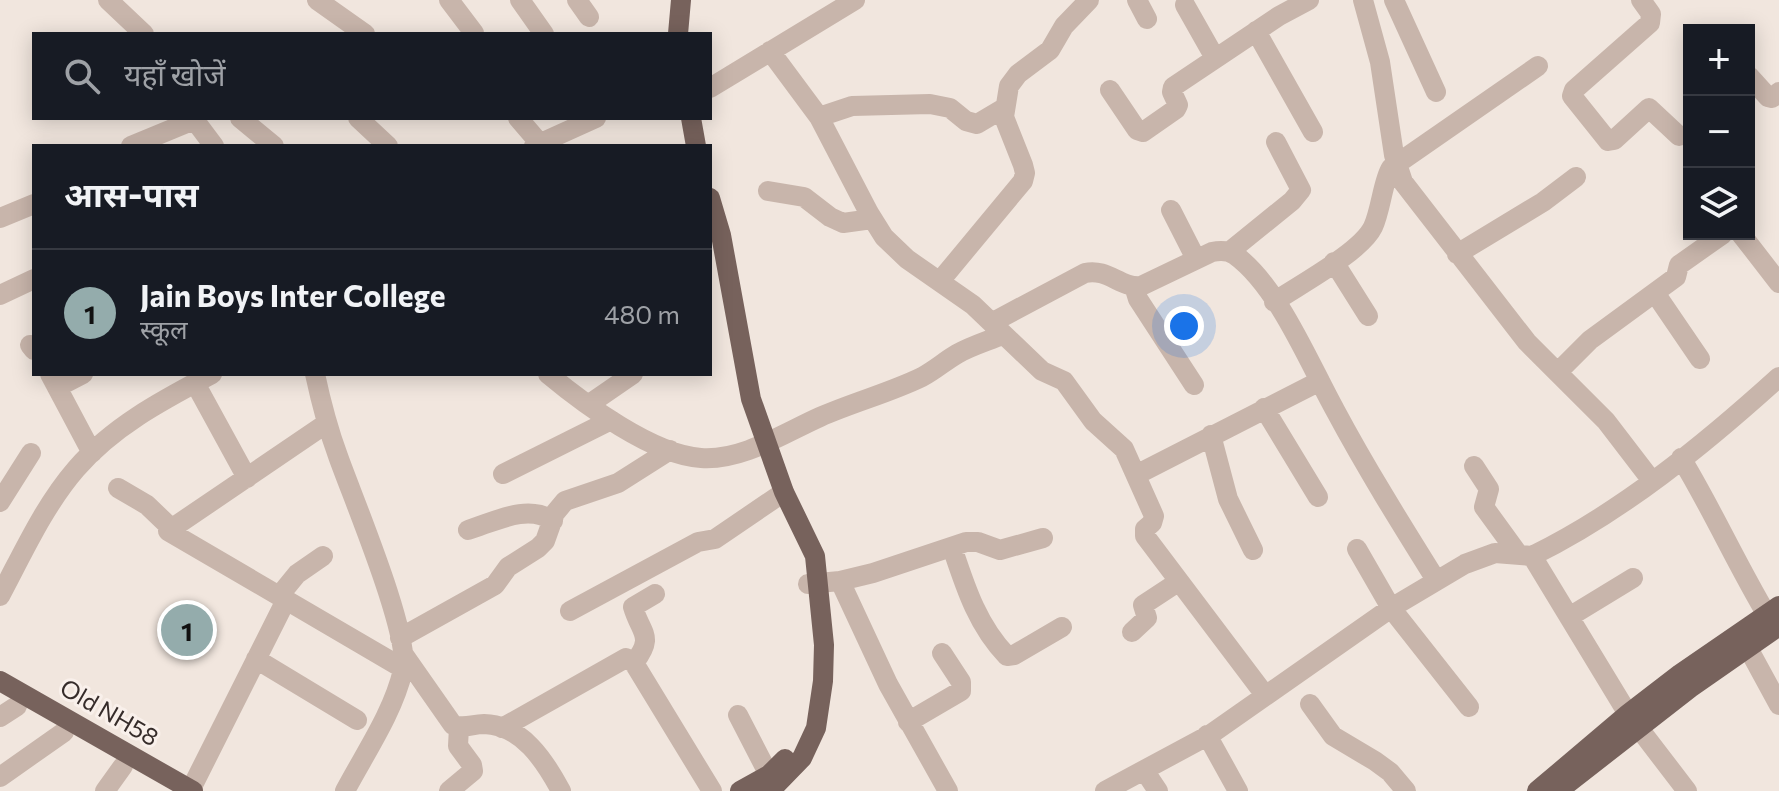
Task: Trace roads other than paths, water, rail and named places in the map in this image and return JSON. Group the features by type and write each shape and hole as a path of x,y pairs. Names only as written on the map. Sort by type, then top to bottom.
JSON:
{"main road":[{"path":"678,32 681,0"},
{"path":"677,120 682,144"},
{"path":"691,120 696,144"},
{"path":"713,244 751,399 759,445 778,496 815,556 813,583 824,645 823,681 816,728 802,758 771,785 740,791"},
{"path":"1558,791 1632,721 1748,648 1775,616"},
{"path":"1537,791 1775,616"},
{"name":"Old NH58","path":"0,681 191,791"},
{"name":"Old NH58","path":"6,706 64,732 168,791"}],"street":[{"path":"108,0 142,32"},
{"path":"317,0 362,32"},
{"path":"449,0 473,32"},
{"path":"520,0 543,32"},
{"path":"577,0 589,17"},
{"path":"712,87 855,0"},
{"path":"940,281 1023,181 1025,173 1004,117 1012,81 1050,50 1064,26 1089,0"},
{"path":"1137,0 1147,19"},
{"path":"1110,90 1137,130 1143,132 1176,109 1173,87 1256,31 1309,0"},
{"path":"1363,0 1380,62 1396,164 1409,192 1527,342 1606,421 1652,481"},
{"path":"1394,0 1436,92"},
{"path":"1641,0 1651,14 1650,23 1574,90 1572,96 1608,141 1614,140 1649,108 1679,136"},
{"path":"1185,5 1215,58"},
{"path":"1256,31 1313,132"},
{"path":"770,51 819,117 884,237 998,328 1042,371 1064,381 1093,421 1124,449 1154,516 1145,529 1145,536 1265,695"},
{"path":"1274,302 1367,237 1385,194 1387,174 1396,164 1538,66"},
{"path":"1755,83 1768,97 1772,98 1779,92"},
{"path":"819,117 844,107 863,105 940,105 977,124 1004,108"},
{"path":"136,144 192,120"},
{"path":"195,120 213,144"},
{"path":"242,120 271,144"},
{"path":"360,120 386,144"},
{"path":"520,120 538,144"},
{"path":"541,144 592,120"},
{"path":"1229,252 1292,201 1301,190 1276,142"},
{"path":"1457,254 1531,210 1576,177"},
{"path":"768,191 804,197 843,223 872,219"},
{"path":"0,218 32,205"},
{"path":"1171,210 1196,259"},
{"path":"1558,372 1590,340 1676,277 1679,265 1714,240"},
{"path":"1746,240 1779,283"},
{"path":"551,376 611,420 670,450 699,458 713,458 759,445 824,415 922,377 1085,273 1100,271 1134,286 1212,252 1229,252 1243,262 1304,348 1362,459 1436,580"},
{"path":"1334,262 1368,316"},
{"path":"0,295 32,280"},
{"path":"1134,286 1138,299 1194,385"},
{"path":"1655,293 1700,359"},
{"path":"315,376 327,423 386,587 403,654 449,720 459,727 482,724 502,728 533,747 561,791"},
{"path":"588,405 630,376"},
{"path":"1105,791 1207,735 1436,580 1481,556 1495,553 1525,556 1564,541 1652,481 1779,377"},
{"path":"0,596 36,527 76,469 138,415 204,379 247,478"},
{"path":"54,380 92,453"},
{"path":"1136,475 1320,381"},
{"path":"1264,408 1318,497"},
{"path":"503,474 611,420"},
{"path":"327,423 171,528 169,534 283,598 403,654"},
{"path":"1211,435 1228,499 1253,550"},
{"path":"345,791 386,714 403,654 495,585 508,567 545,541 558,507 565,501 618,483 670,450"},
{"path":"0,502 31,453"},
{"path":"1681,458 1701,490 1735,559 1775,616"},
{"path":"1474,466 1489,489 1484,507 1525,556 1569,617 1632,721 1687,791"},
{"path":"118,488 147,505 171,528"},
{"path":"570,611 698,542 715,539 778,496"},
{"path":"468,530 531,512 543,514 553,521"},
{"path":"813,583 840,581 873,573 972,541 1000,550 1043,538"},
{"path":"952,547 979,618 1007,656 1062,627"},
{"path":"1357,549 1391,608 1469,707"},
{"path":"191,791 283,598 297,574 323,556"},
{"path":"1569,617 1633,578"},
{"path":"840,581 888,684 948,791"},
{"path":"1132,632 1147,618 1143,605 1178,582"},
{"path":"634,663 645,650 647,640 633,607 655,594"},
{"path":"1748,648 1779,705"},
{"path":"908,722 961,691 961,682 942,653"},
{"path":"502,728 626,658 634,663 712,791"},
{"path":"256,659 357,720"},
{"path":"1310,704 1333,736 1383,767 1406,791"},
{"path":"738,715 771,785"},
{"path":"449,791 473,771 458,746 459,727"},
{"path":"0,777 64,732"},
{"path":"1207,735 1238,791"},
{"path":"105,791 123,766"},
{"path":"1144,770 1158,791"}],"place":[{"name":"Jain Boys Inter College","path":"187,630"}]}
